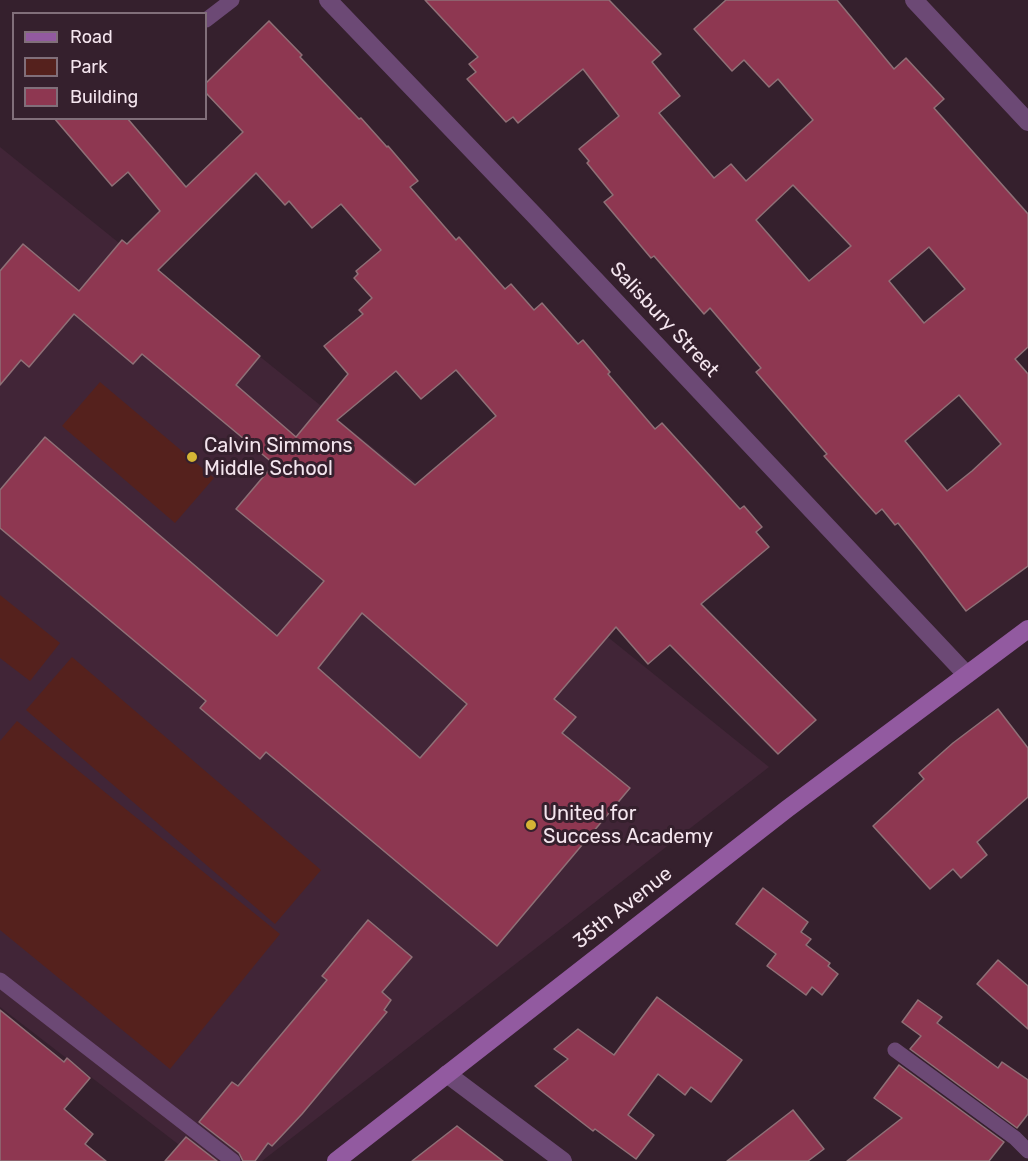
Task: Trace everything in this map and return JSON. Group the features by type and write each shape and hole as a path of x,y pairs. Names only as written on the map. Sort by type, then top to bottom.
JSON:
{"main road":[{"name":"35th Avenue","path":"336,1161 787,809 1028,628"}],"street":[{"name":"Salisbury Street","path":"328,0 545,226 966,674"},
{"path":"914,0 1028,122"},
{"path":"447,1074 563,1161"}],"lane":[{"path":"207,19 232,0"},
{"path":"0,980 233,1161"},
{"path":"896,1050 1015,1138 1028,1151"}],"shaded area":[{"name":"Calvin Simmons Middle School","path":"0,147 769,767 262,1161 200,1161 0,1007"}],"green space":[{"path":"100,382 214,478 175,523 62,426"},
{"path":"0,595 60,643 30,681 0,658"},
{"path":"72,657 321,870 275,924 26,710"},
{"path":"17,721 280,934 170,1069 0,930 0,741"}],"building":[{"path":"425,0 609,0 661,54 652,62 680,96 659,113 714,178 731,164 746,181 813,120 778,79 769,87 744,60 732,71 694,29 726,0 837,0 894,69 906,58 944,99 934,108 1028,214 1028,347 1015,359 1028,374 1028,566 966,611 898,523 895,525 882,509 876,514 824,456 827,454 756,372 761,368 710,308 704,314 654,256 651,258 604,202 613,195 587,163 589,161 579,149 619,116 583,69 518,123 513,117 506,122 467,79 476,72 469,64 478,57","holes":["793,185 851,246 809,281 756,220","929,247 965,289 924,323 889,281","959,395 1001,444 947,491 905,441"]},
{"path":"269,21 359,119 361,118 388,146 418,181 410,187 456,240 459,237 505,289 511,284 534,310 542,303 578,344 583,340 610,372 608,374 655,429 662,423 740,509 744,506 762,527 756,532 769,547 701,604 816,720 778,754 670,645 648,664 616,627 554,699 576,717 562,733 630,788 497,946 266,752 260,759 200,708 206,701 0,528 0,490 45,437 277,636 324,581 236,509 274,464 142,354 133,364 74,314 29,367 21,360 0,385 0,271 23,244 79,291 122,240 127,244 160,211 128,172 112,186 56,120 129,120 186,187 243,132 207,94 207,82","holes":["256,173 285,205 289,201 312,228 341,204 381,250 356,271 358,274 354,278 372,298 359,310 363,314 324,346 348,374 296,437 236,385 260,356 158,270","456,370 496,416 415,485 337,420 396,371 421,399","362,613 467,704 420,758 318,668"]},
{"path":"998,709 1028,748 1028,797 977,842 987,855 961,878 953,869 930,889 873,826 924,779 919,773 953,743"},
{"path":"763,888 808,922 801,932 811,939 806,945 830,963 828,966 838,974 822,995 812,987 806,995 767,966 776,954 736,924"},
{"path":"368,920 412,957 382,992 391,1000 384,1010 387,1012 302,1114 272,1146 268,1143 255,1161 243,1161 239,1153 199,1122 232,1082 238,1086 327,980 322,976"},
{"path":"998,960 1028,986 1028,1029 977,984"},
{"path":"657,997 742,1060 711,1102 691,1087 685,1095 658,1074 628,1115 654,1135 636,1159 595,1129 593,1131 535,1086 568,1059 554,1049 578,1029 614,1055"},
{"path":"918,1000 942,1017 937,1023 998,1068 1002,1062 1028,1080 1028,1114 1017,1128 910,1049 921,1036 902,1022"},
{"path":"0,1010 64,1062 67,1058 90,1078 64,1109 93,1134 85,1144 106,1161 0,1161"},
{"path":"899,1065 1004,1142 989,1161 847,1161 902,1118 874,1098"},
{"path":"793,1110 824,1149 808,1161 727,1161"},
{"path":"457,1126 503,1161 412,1161"},
{"path":"186,1137 217,1161 165,1161"}],"place":[{"name":"Calvin Simmons Middle School","path":"192,457"},
{"name":"United for Success Academy","path":"531,825"}]}
